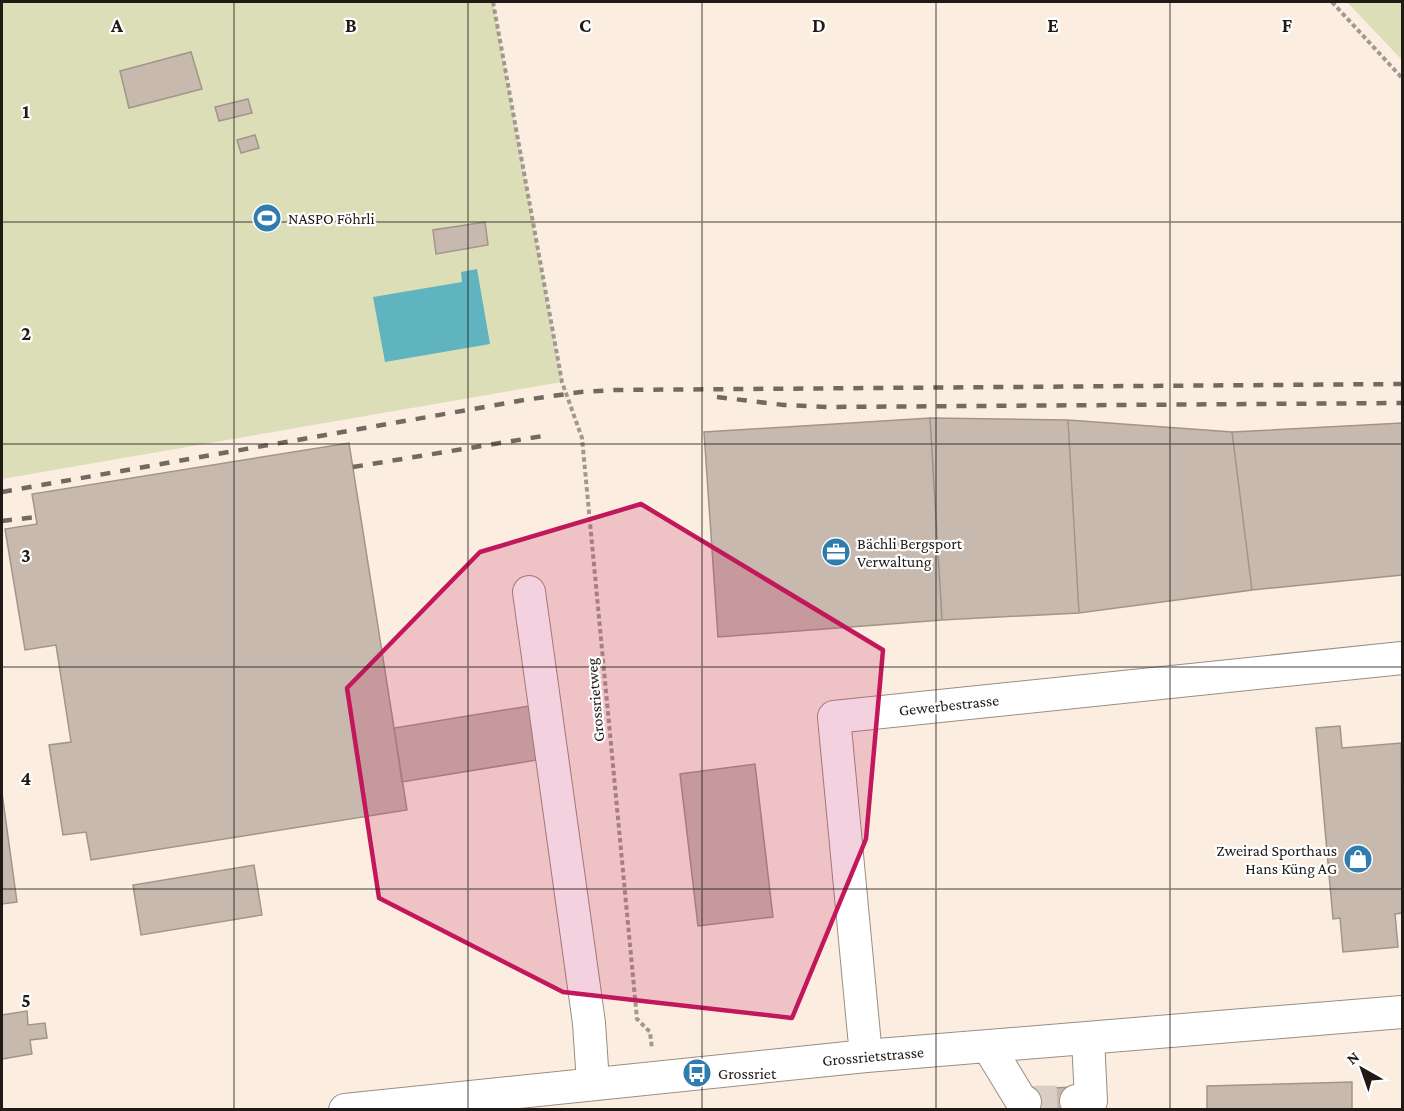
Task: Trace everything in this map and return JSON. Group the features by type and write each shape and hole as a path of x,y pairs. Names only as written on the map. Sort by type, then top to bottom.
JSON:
{"street":[{"path":"529,592 589,1023 593,1083"},
{"name":"Gewerbestrasse","path":"866,1056 834,717 1402,658"},
{"name":"Grossrietstrasse","path":"345,1110 866,1056 1402,1012"},
{"path":"1076,1101 1090,1101 1088,1038"},
{"path":"988,1046 1022,1102 1025,1102"}],"path":[{"name":"Grossrietweg","path":"493,2 562,382 582,438 637,1019"},
{"path":"1332,2 1402,78"}],"highlighted area":[{"path":"641,504 883,650 866,839 792,1018 563,992 379,898 347,688 480,552"}],"green space":[{"name":"NASPO Föhrli","path":"2,2 493,2 562,382 2,479"},
{"path":"1347,2 1402,2 1402,60"}],"water":[{"path":"477,269 490,344 385,362 373,297 462,282 461,272"}],"building":[{"path":"191,52 202,89 129,108 120,71"},
{"path":"248,99 252,113 219,121 215,107"},
{"path":"255,135 259,148 241,153 237,140"},
{"path":"485,222 488,245 436,254 433,230"},
{"path":"930,418 1068,420 1079,613 942,620"},
{"path":"930,418 942,620 718,637 704,432"},
{"path":"1068,420 1232,432 1252,590 1079,613"},
{"path":"1402,423 1402,575 1252,590 1232,432"},
{"path":"349,443 407,810 91,860 86,832 63,835 49,745 71,742 56,645 25,650 5,529 37,524 32,494"},
{"path":"535,705 543,759 402,782 394,728"},
{"path":"1340,726 1342,748 1401,743 1402,913 1395,914 1398,947 1343,952 1340,918 1333,919 1316,728"},
{"path":"755,764 773,917 698,926 680,774"},
{"path":"2,793 17,902 2,904"},
{"path":"254,865 262,915 141,935 133,885"},
{"path":"27,1011 28,1025 45,1023 47,1038 30,1040 32,1054 2,1059 2,1015"},
{"path":"1352,1082 1352,1110 1207,1110 1207,1086"},
{"path":"1076,1087 1077,1110 1026,1110 1025,1089"}],"tunnel":[{"path":"1025,1102 1076,1101"}],"railway":[{"path":"2,492 524,400 581,392 1402,384"},
{"path":"717,397 784,405 827,407 1402,403"},
{"path":"353,467 549,435"},
{"path":"2,521 36,517"}],"place":[{"name":"NASPO Föhrli","path":"267,218"},
{"name":"Bächli Bergsport Verwaltung","path":"836,552"},
{"name":"Zweirad Sporthaus Hans Küng AG","path":"1358,859"},
{"name":"Grossriet","path":"697,1073"}]}
